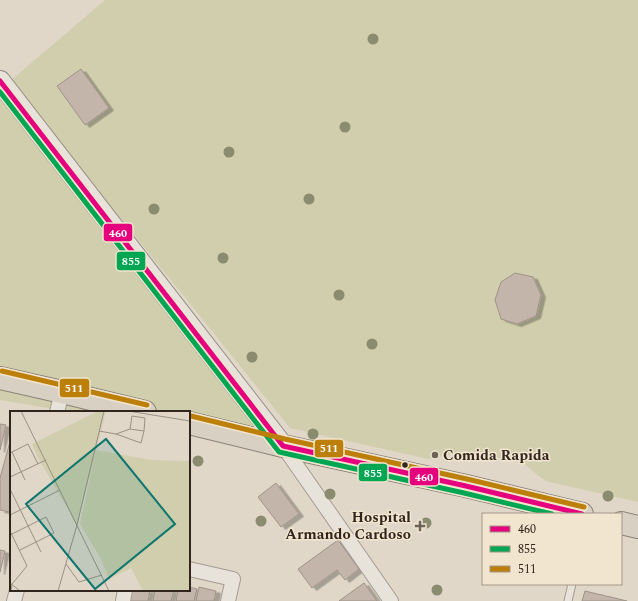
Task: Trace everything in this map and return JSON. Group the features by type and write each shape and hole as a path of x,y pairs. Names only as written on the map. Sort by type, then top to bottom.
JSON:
{"highway":[{"path":"0,378 60,402 136,411"},
{"path":"190,423 283,446 466,486 578,513"},
{"path":"622,523 638,527"}],"main road":[{"path":"0,81 283,446"}],"street":[{"path":"283,446 391,601"},
{"path":"190,569 233,579 228,601"},
{"path":"14,601 16,591"},
{"path":"123,601 125,591"}],"lane":[{"path":"568,601 572,585"}],"shaded area":[{"path":"105,0 638,0 638,502 545,481 523,463 465,451 428,459 290,428 19,93 283,446 190,431 190,411 65,411 0,400 0,69 9,82"}],"building":[{"path":"81,69 109,108 85,125 57,86"},
{"path":"515,273 533,277 541,295 536,316 517,324 501,319 495,300 501,282"},
{"path":"0,424 6,425 0,450"},
{"path":"10,442 10,512 0,510 0,478"},
{"path":"276,483 299,514 281,527 258,497"},
{"path":"338,540 359,569 345,580 337,570 312,588 298,569"},
{"path":"0,550 5,551 0,572"},
{"path":"364,583 377,601 339,601"},
{"path":"190,587 197,589 194,601 176,601 178,591 190,591"},
{"path":"199,587 216,591 214,601 196,601"},
{"path":"132,591 150,591 148,601 129,601"},
{"path":"155,591 174,591 171,601 153,601"},
{"path":"585,591 627,601 582,601"}],"transit line":[{"name":"460","path":"0,81 283,446 466,486 578,513"},
{"name":"855","path":"0,92 279,452 548,513"},
{"name":"511","path":"2,371 147,405"},
{"name":"511","path":"191,416 285,439 467,479 584,507"}],"place":[{"name":"Comida Rapida","path":"435,455"},
{"name":"Hospital Armando Cardoso","path":"420,526"}]}
